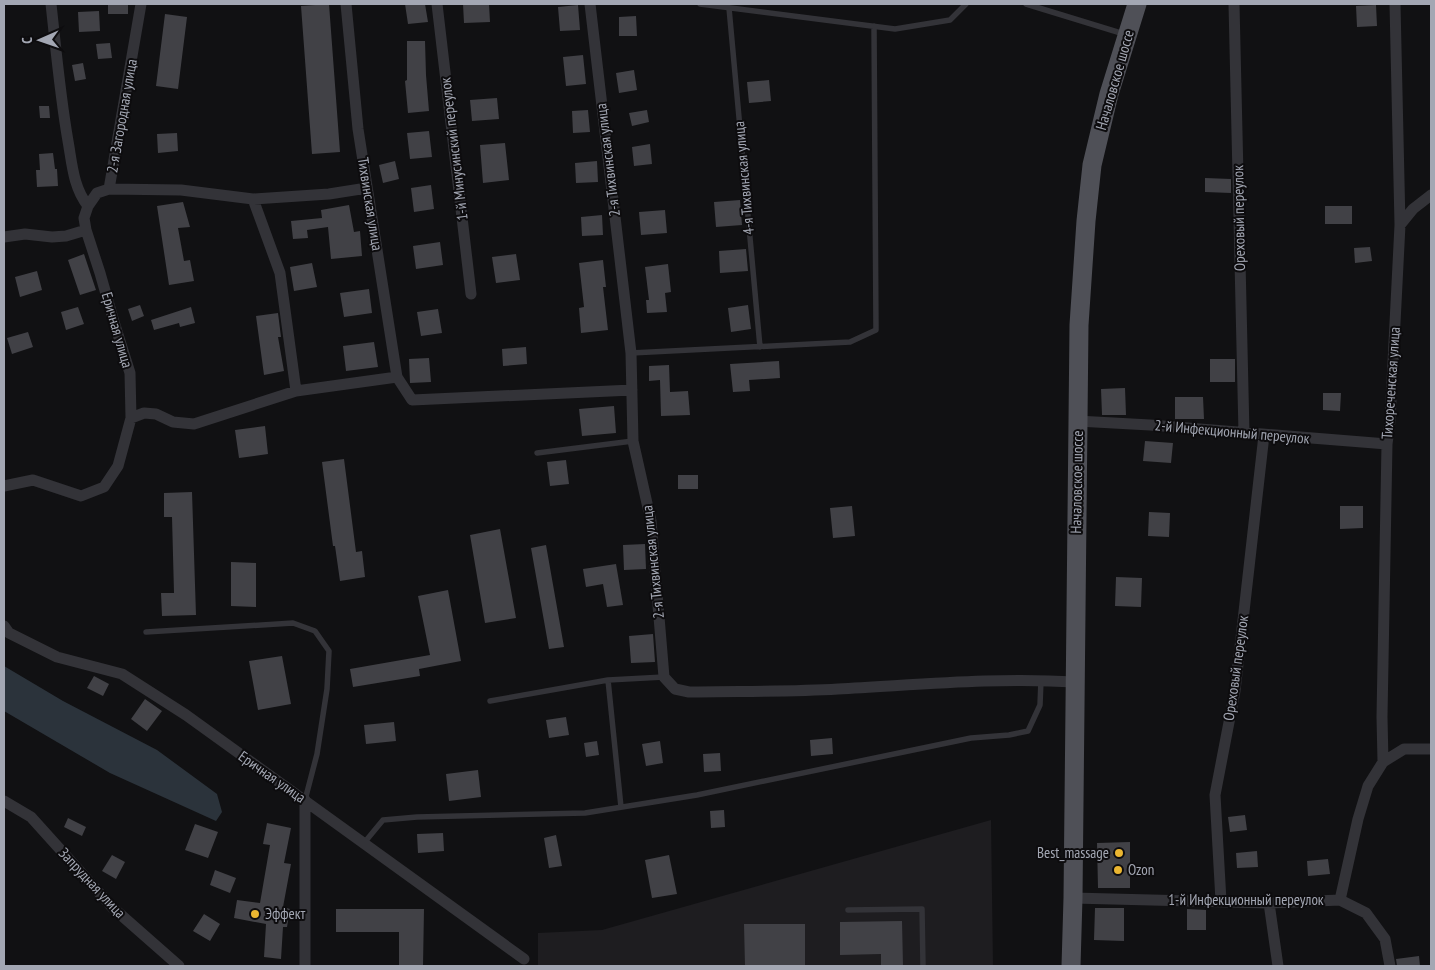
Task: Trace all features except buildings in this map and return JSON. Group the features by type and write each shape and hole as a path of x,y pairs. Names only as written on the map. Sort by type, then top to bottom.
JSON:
{"main road":[{"name":"Началовское шоссе","path":"1071,966 1077,421 1079,325 1086,221 1092,165 1109,94 1137,4"}],"street":[{"path":"4,238 26,234 52,237 66,236 86,230 84,218 88,206 80,196 75,180 62,104 51,4"},
{"name":"2-я Загородная улица","path":"88,206 97,193 110,189 141,4"},
{"name":"Тихвинская улица","path":"346,4 358,129 396,377 412,400 632,390"},
{"name":"1-й Минусинский переулок","path":"437,4 472,294"},
{"name":"2-я Тихвинская улица","path":"590,4 631,354 633,441 651,521 664,677"},
{"name":"Ореховый переулок","path":"1234,4 1244,432"},
{"name":"Тихореченская улица","path":"1383,762 1386,444 1390,421 1400,225 1395,4"},
{"path":"110,189 181,190 253,199 329,194 367,188"},
{"path":"1400,225 1413,209 1431,195"},
{"path":"253,199 280,273 296,391"},
{"name":"Еричная улица","path":"4,486 33,480 81,496 104,487 118,466 131,418 130,373 86,230"},
{"path":"131,418 144,413 156,414 173,422 194,424 296,391 396,377"},
{"name":"2-й Инфекционный переулок","path":"1077,421 1386,444"},
{"name":"Ореховый переулок","path":"1220,901 1215,795 1235,691 1264,435"},
{"name":"Еричная улица","path":"4,626 10,633 57,657 122,674 186,715 524,959"},
{"path":"664,677 676,689 689,692 836,690 955,682 1041,680 1075,682"},
{"name":"1-й Инфекционный переулок","path":"1073,898 1268,902 1340,900 1358,819 1368,786 1383,762 1404,749 1431,749"},
{"path":"305,800 305,966"},
{"name":"Запрудная улица","path":"4,801 31,817 112,907 179,966"},
{"path":"1340,900 1366,912 1385,939 1390,966"},
{"path":"1268,902 1278,966"}],"lane":[{"path":"700,4 895,29 950,20 966,4"},
{"path":"1026,4 1127,34"},
{"name":"4-я Тихвинская улица","path":"729,8 760,347"},
{"path":"631,354 850,342 876,330 874,26"},
{"path":"537,453 633,441"},
{"path":"146,632 293,623 314,631 329,651 327,689 317,754 305,800"},
{"path":"490,701 608,680 664,677"},
{"path":"608,680 621,807"},
{"path":"364,843 383,820 417,817 585,813 697,795 972,738 1009,735 1028,730 1040,705 1041,680"},
{"path":"848,910 922,909 922,966"}],"shaded area":[{"path":"4,666 63,701 157,750 217,794 222,812 216,821 110,773 4,711"},
{"path":"991,820 993,966 538,966 538,933 602,930"}],"place":[{"name":"Best_massage","path":"1119,853"},
{"name":"Ozon","path":"1118,870"},
{"name":"Эффект","path":"255,914"}]}
